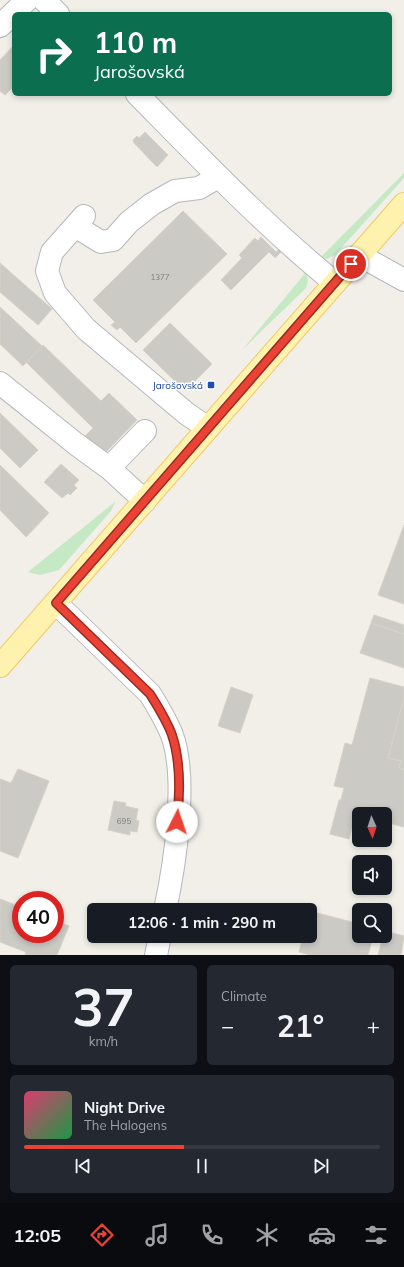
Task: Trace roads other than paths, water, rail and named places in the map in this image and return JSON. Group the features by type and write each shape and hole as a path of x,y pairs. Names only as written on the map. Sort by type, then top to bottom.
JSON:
{"main road":[{"path":"0,666 404,204"}],"street":[{"path":"14,12 26,0"},
{"path":"44,0 56,12"},
{"path":"0,26 12,14"},
{"path":"139,96 218,177 291,246 336,282"},
{"path":"208,428 187,414 86,328 55,293 47,271 52,252 79,221 101,242 113,240 129,222 152,204 175,190 199,188 218,177"},
{"path":"359,255 404,280"},
{"path":"0,383 76,444 109,468 145,501"},
{"path":"109,468 145,431"},
{"path":"56,603 150,694 162,713 172,736 177,764 179,807 166,903"},
{"path":"156,955 159,943"}],"place":[{"name":"Jarošovská","path":"211,385"}]}
